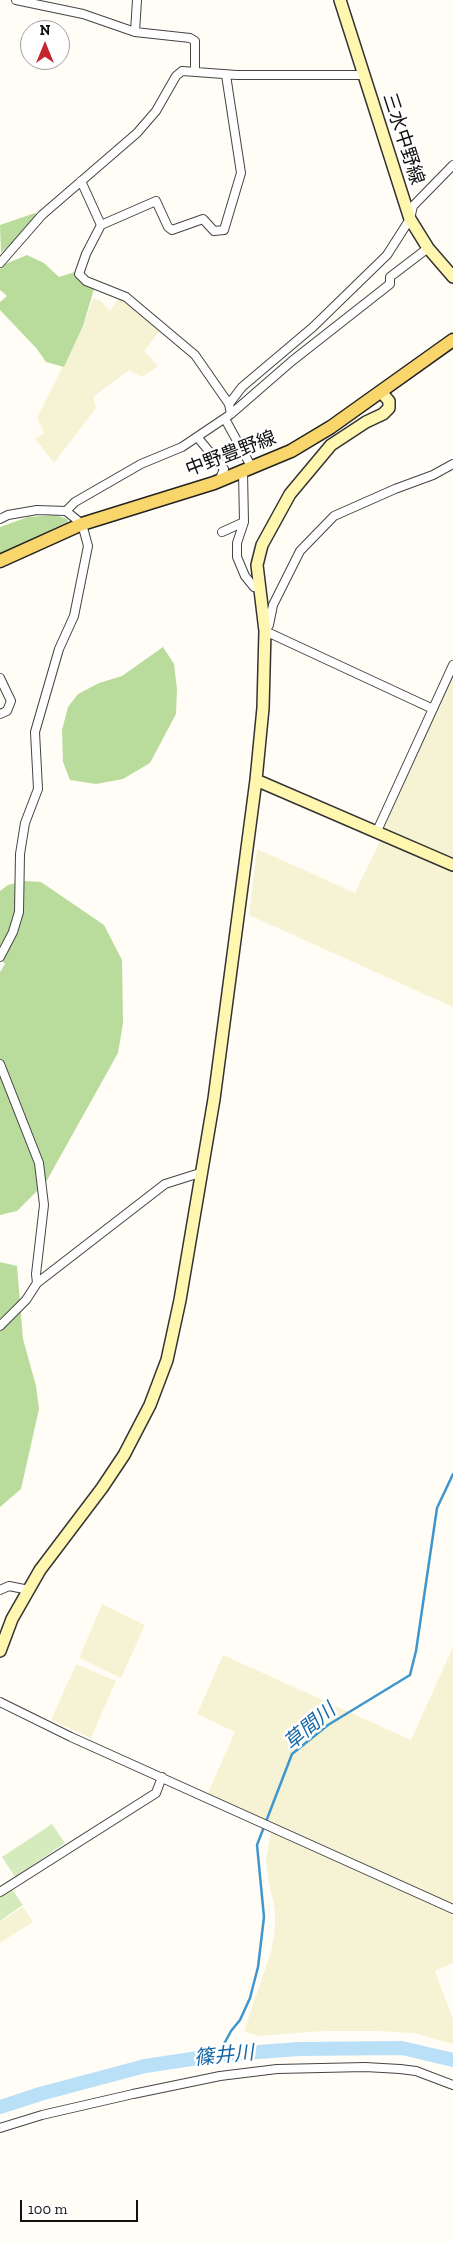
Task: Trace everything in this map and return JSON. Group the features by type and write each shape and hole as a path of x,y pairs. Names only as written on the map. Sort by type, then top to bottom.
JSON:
{"main road":[{"name":"中野豊野線","path":"0,561 82,524 248,470 299,446 332,428 453,340"}],"street":[{"path":"16,0 83,14 135,32 190,38 195,41 195,71"},
{"path":"135,32 137,0"},
{"name":"三水中野線","path":"340,0 410,219 428,248 453,278"},
{"path":"0,263 42,215 137,133 150,119 176,76 182,71 226,75 364,75"},
{"path":"226,75 241,173 224,230 214,231 203,219 172,230 168,227 156,202 101,225 86,254 79,274 86,281 126,297 148,314 195,355 229,404"},
{"path":"259,588 254,587 245,576 237,557 236,543 244,522 248,470 228,417 229,404 242,387 313,327 387,255 410,219 419,198 453,165"},
{"path":"81,181 101,225"},
{"path":"66,511 75,502 141,464 182,447 228,417 292,361 390,284 390,277 428,248"},
{"path":"0,1651 12,1619 40,1570 102,1488 124,1455 150,1405 167,1360 175,1332 220,1057 256,780 262,708 265,631 258,565 262,545 290,494 331,445 366,422 383,414 389,408 389,402 382,393"},
{"path":"198,438 224,469 220,480"},
{"path":"265,631 269,625 273,605 300,551 334,516 394,489 433,475 453,464"},
{"path":"0,519 8,515 36,510 66,511 82,524 88,546 86,566 74,616 59,649 35,732 38,789 25,823 20,854 19,912 13,932 0,956"},
{"path":"222,532 244,522"},
{"path":"265,631 434,708"},
{"path":"377,831 453,665"},
{"path":"0,678 11,701 7,711 0,714"},
{"path":"256,780 453,865"},
{"path":"0,1064 41,1172 44,1205 36,1274 38,1283"},
{"path":"0,1326 26,1300 38,1283 165,1184 202,1172"},
{"path":"0,1590 9,1586 29,1590"},
{"path":"0,1702 71,1737 453,1909"},
{"path":"0,1892 156,1793 162,1777"},
{"path":"0,2128 42,2115 133,2094 220,2076 277,2069 365,2067 400,2069 429,2075 453,2085"}],"shaded area":[{"path":"120,297 127,300 160,331 144,351 158,366 142,377 129,370 93,397 96,408 54,463 35,439 44,433 37,418 83,327 93,298 101,301 110,311"},
{"path":"453,665 453,865 377,831"},
{"path":"382,837 453,868 453,1007 249,915 257,849 355,893"},
{"path":"102,1604 145,1625 121,1678 79,1658"},
{"path":"453,1647 453,1963 435,1971 453,2019 453,2044 414,2033 323,2031 259,2036 244,2031 271,1952 275,1930 275,1910 266,1859 272,1827 206,1797 235,1732 197,1714 223,1655 411,1740"},
{"path":"76,1664 116,1681 91,1738 51,1720"},
{"path":"23,1907 33,1922 0,1943 0,1922"}],"green space":[{"path":"35,213 39,216 1,253 0,225"},
{"path":"27,255 44,263 59,277 78,271 82,282 94,289 83,326 64,367 46,362 37,349 0,310 0,302 7,296 0,290 0,269 3,265"},
{"path":"56,515 67,519 68,522 0,553 0,527 28,517"},
{"path":"163,647 174,664 177,689 176,714 150,763 123,779 96,784 70,780 63,762 62,730 68,707 78,694 99,683 122,676"},
{"path":"24,881 41,882 104,925 122,960 123,1023 118,1053 46,1182 17,1211 0,1215 0,972 5,964 0,958 0,891 8,885"},
{"path":"0,1262 17,1266 23,1339 36,1386 39,1409 21,1489 0,1507"},
{"path":"52,1824 65,1843 15,1877 2,1857"},
{"path":"12,1889 23,1905 0,1921 0,1897"}],"waterway":[{"name":"草間川","path":"218,2055 231,2031 240,2020 250,1998 258,1967 264,1917 257,1845 292,1754 328,1725 410,1675 416,1651 437,1508 453,1474"},
{"name":"篠井川","path":"0,2107 40,2094 145,2066 218,2055 299,2049 402,2048 453,2060"}]}
